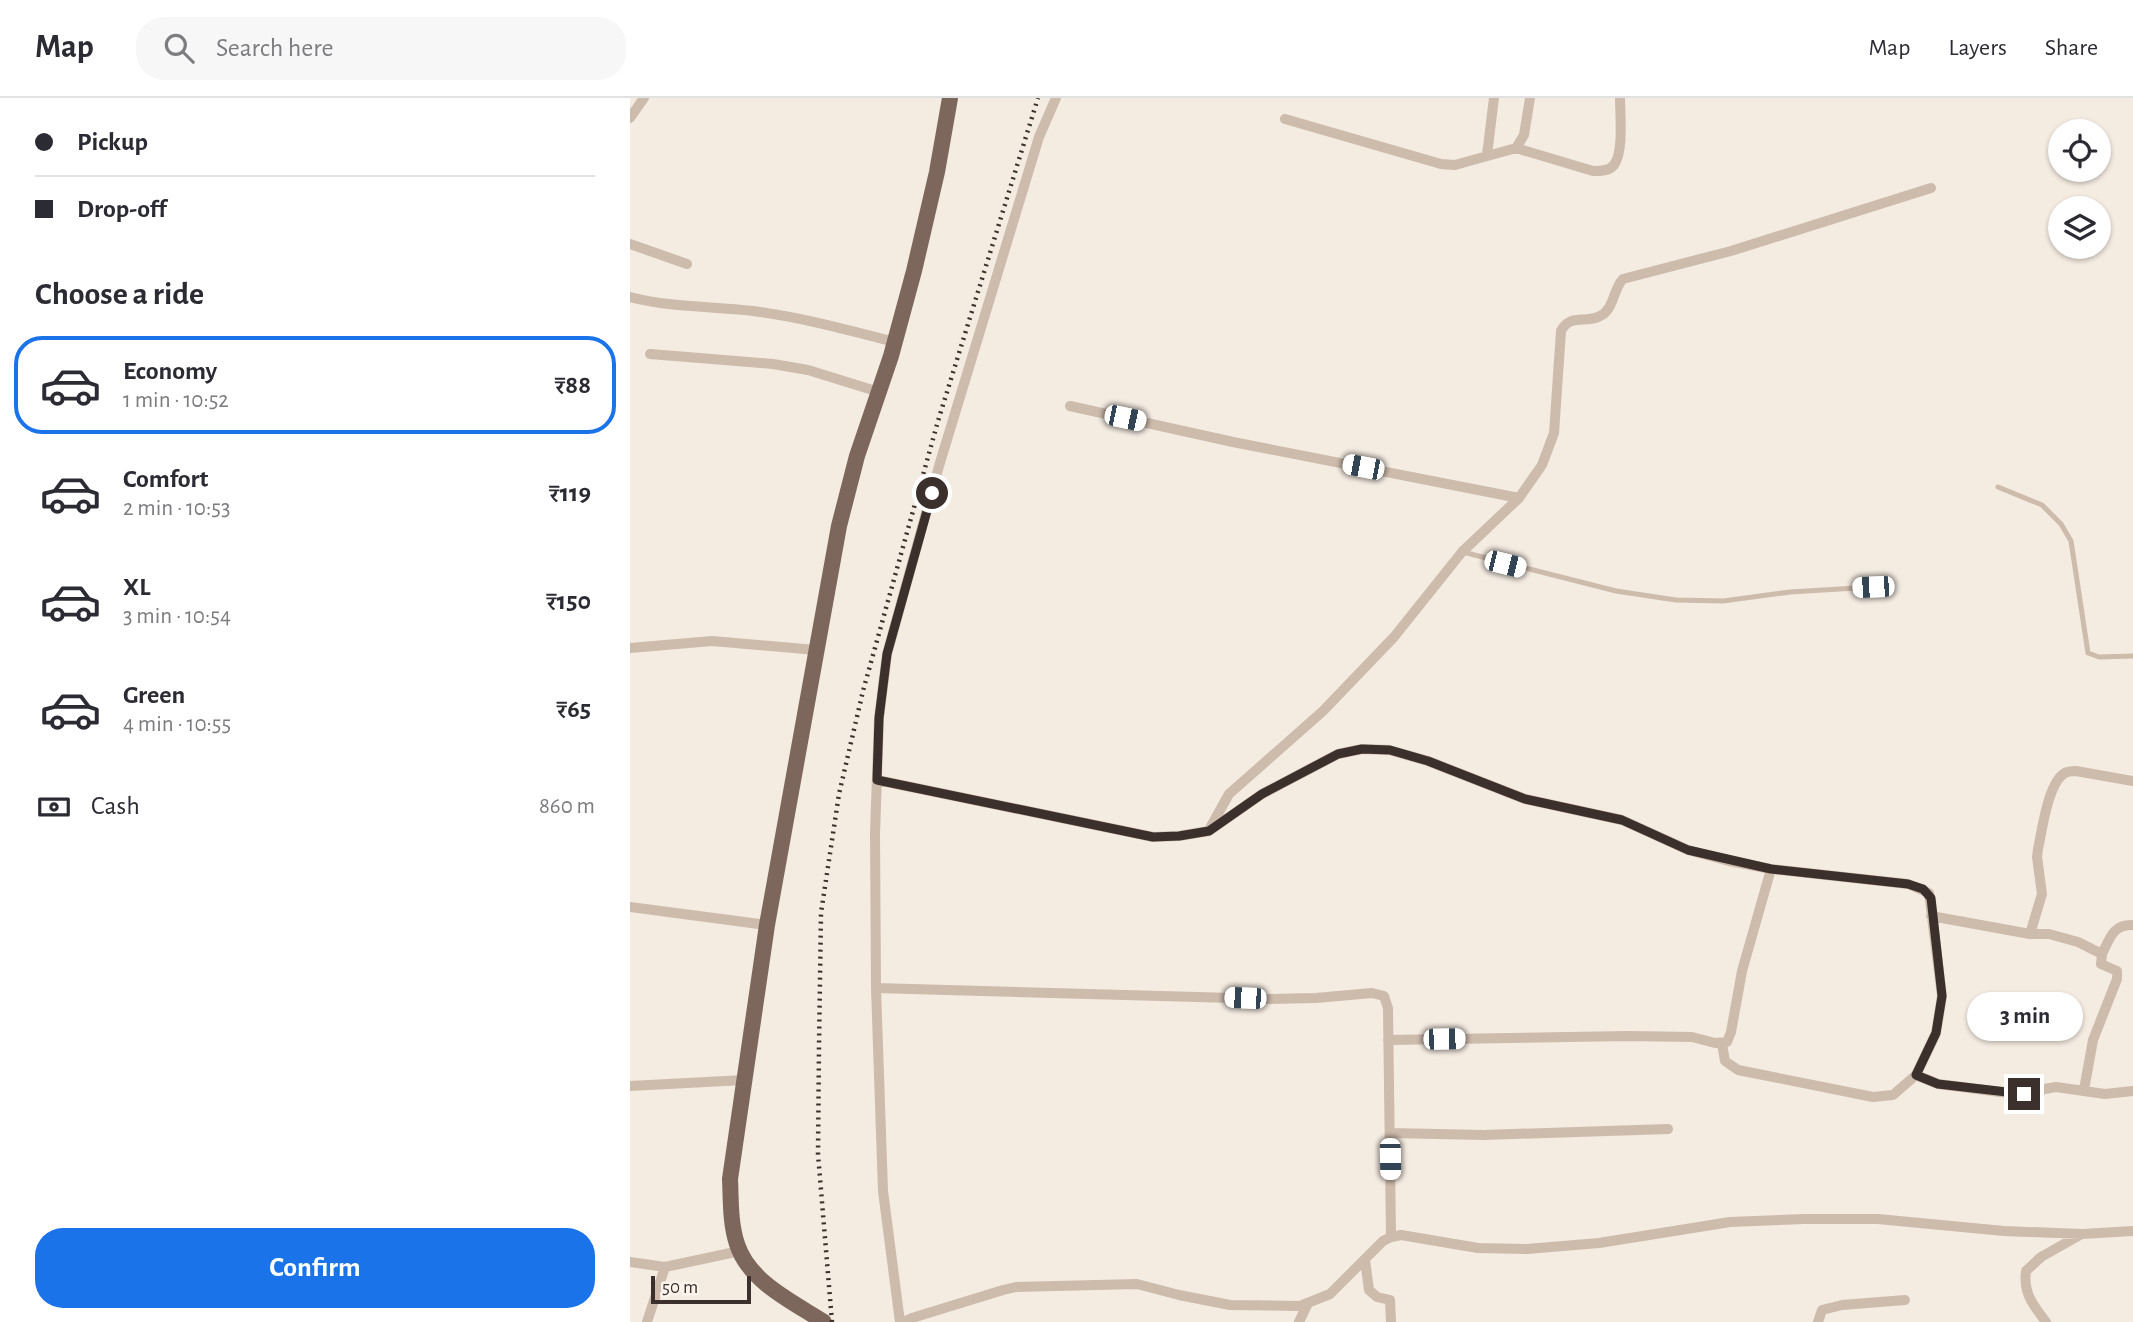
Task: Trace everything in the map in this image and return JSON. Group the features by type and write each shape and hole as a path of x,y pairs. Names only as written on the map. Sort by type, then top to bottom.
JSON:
{"main road":[{"path":"824,1322 771,1287 749,1268 737,1244 731,1213 730,1179 767,925 839,526 857,456 895,342 937,172 950,98"}],"street":[{"path":"630,118 644,98"},
{"path":"1056,98 1039,137 939,466 887,654 879,718 876,988 883,1191 902,1322 1003,1290 1037,1286 1137,1284 1230,1305 1300,1306 1330,1294 1383,1241 1391,1237 1413,1236 1478,1248 1527,1249 1599,1243 1730,1222 1804,1219 1878,1219 2004,1231 2082,1234 2133,1231"},
{"path":"1487,155 1494,98"},
{"path":"1516,148 1524,135 1530,98"},
{"path":"1285,119 1441,164 1455,165 1516,148 1593,171 1605,171 1614,165 1619,153 1620,98"},
{"path":"1209,831 1229,794 1323,711 1394,638 1462,552 1518,498 1542,465 1554,433 1561,331 1564,325 1571,320 1599,317 1606,312 1617,285 1623,279 1731,251 1931,188"},
{"path":"630,244 687,264"},
{"path":"630,297 669,306 739,309 775,314 895,342"},
{"path":"650,354 773,364 808,370 879,392"},
{"path":"1070,407 1518,498"},
{"path":"630,648 712,641 816,650"},
{"path":"877,780 1153,837 1179,836 1209,831 1262,794 1338,754 1362,749 1390,750 1428,761 1525,799 1622,820 1688,850 1771,869 1858,877 1916,886 1929,893 1942,996 1940,1015 1936,1033 1916,1075 1893,1095 1873,1097 1738,1070 1725,1061 1722,1044"},
{"path":"2030,934 2042,894 2038,849 2050,798 2061,776 2069,771 2076,771 2133,780"},
{"path":"1388,1041 1628,1036 1692,1037 1722,1044 1727,1042 1742,971 1771,869"},
{"path":"630,907 767,925"},
{"path":"1931,916 2030,934 2057,936 2078,942 2102,954"},
{"path":"2084,1090 2094,1040 2117,979 2115,970 2101,964 2102,954 2114,929 2133,925"},
{"path":"876,988 1269,999 1372,993 1384,996 1387,1002 1391,1237"},
{"path":"1916,1075 1938,1084 2016,1094 2056,1087 2105,1094 2133,1091"},
{"path":"630,1086 744,1080"},
{"path":"1390,1133 1496,1135 1668,1129"},
{"path":"2046,1322 2030,1302 2026,1292 2026,1271 2041,1256 2082,1234"},
{"path":"630,1262 665,1267 740,1251"},
{"path":"1365,1260 1369,1290 1377,1297 1390,1300 1391,1322"},
{"path":"647,1322 665,1267"},
{"path":"1818,1322 1820,1313 1827,1308 1905,1300"},
{"path":"1299,1322 1308,1303"}],"lane":[{"path":"1998,487 2042,505 2062,524 2071,541 2088,653 2099,657 2133,656"},
{"path":"1462,552 1616,591 1676,600 1723,601 1790,592 1873,587"}],"railway":[{"path":"832,1322 818,1154 819,1046 821,913 839,794 863,691 938,421 1038,98"}],"route":[{"path":"932,493 887,654 879,718 877,780 1153,837 1179,836 1209,831 1262,794 1338,754 1362,749 1390,750 1428,761 1525,799 1622,820 1688,850 1729,861 1771,869 1858,877 1916,886 1929,893 1931,898 1942,996 1936,1033 1916,1075 1938,1084 2024,1094"}]}
